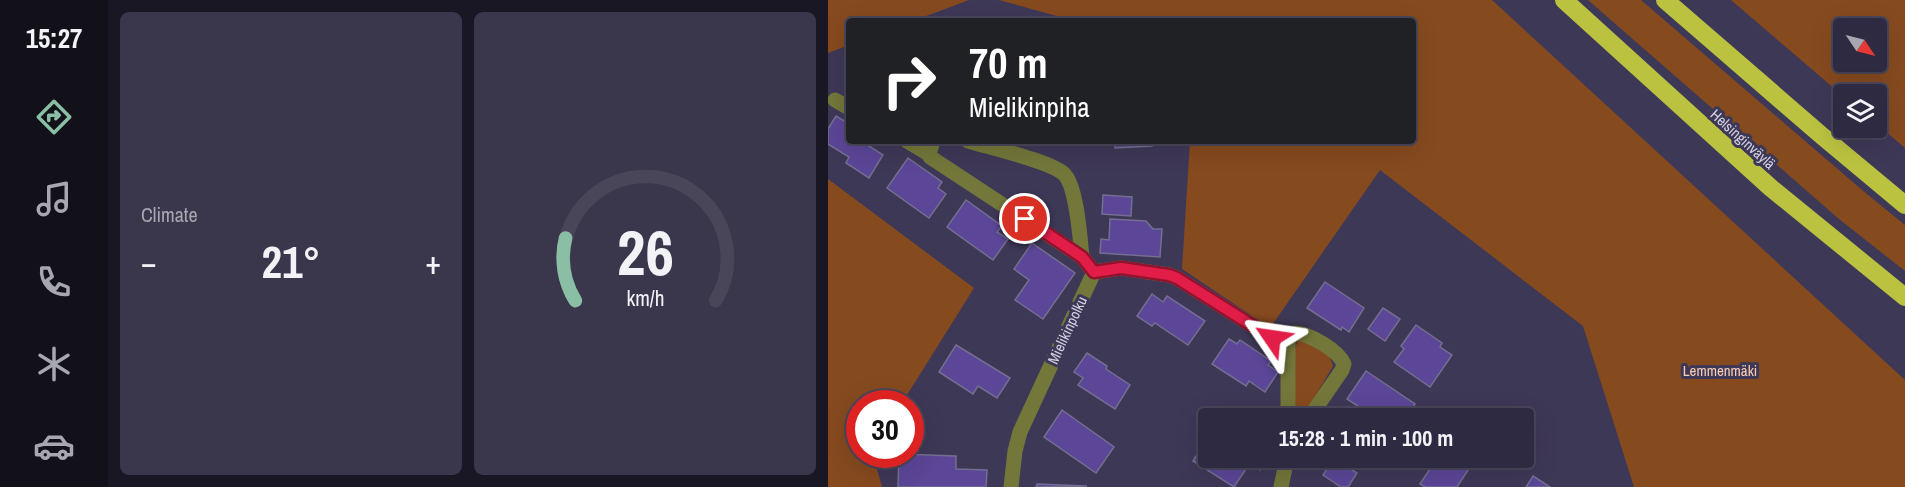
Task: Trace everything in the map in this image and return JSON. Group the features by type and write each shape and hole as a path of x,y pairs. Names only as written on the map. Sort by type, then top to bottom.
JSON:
{"highway":[{"name":"Helsinginväylä","path":"1564,0 1771,188 1905,297"},
{"path":"1665,0 1905,205"}],"street":[{"path":"835,100 846,106"},
{"path":"978,144 1054,166 1066,177 1071,185 1075,202 1082,257"},
{"path":"931,147 930,157 1082,257 1094,272 1121,268 1169,275 1272,338 1287,339 1295,333 1303,334 1341,356 1344,364 1342,370 1316,408"},
{"name":"Mielikinpolku","path":"1011,487 1020,432 1094,272"},
{"path":"1287,339 1288,408"},
{"path":"1281,487 1285,468"}],"green space":[{"path":"828,0 969,0 921,18 846,18 846,46 828,53"},
{"name":"Lemmenmäki","path":"999,0 1492,0 1905,380 1905,487 1634,487 1583,326 1380,170 1270,328 1182,269 1190,144 1416,144 1416,18 1064,18"},
{"path":"1588,0 1641,0 1905,225 1905,271 1839,219"},
{"path":"1731,0 1905,0 1905,148 1887,133 1887,84 1833,84 1833,87"},
{"path":"828,179 974,288 910,390 846,390 846,468 877,468 882,487 828,487"},
{"path":"1305,339 1329,355 1333,366 1308,408 1293,408 1295,348 1298,340"}],"building":[{"path":"836,116 846,122 846,144 871,144 869,146 883,155 869,178 846,163 849,157 828,144 828,129"},
{"path":"1114,144 1152,144 1152,146 1115,148"},
{"path":"908,158 942,182 938,188 946,194 929,218 887,188"},
{"path":"1103,195 1132,197 1131,216 1102,214"},
{"path":"966,200 1002,226 997,232 1008,239 993,260 947,227"},
{"path":"1110,219 1146,221 1153,229 1162,229 1160,257 1100,253 1101,239 1109,240"},
{"path":"1032,243 1075,273 1043,319 1015,300 1029,280 1014,269"},
{"path":"1325,282 1364,308 1349,332 1342,327 1341,330 1307,308"},
{"path":"1152,294 1163,302 1167,296 1205,321 1188,345 1155,323 1152,326 1137,316"},
{"path":"1383,308 1400,319 1385,341 1368,329"},
{"path":"1416,325 1442,343 1440,347 1452,355 1430,387 1394,362 1404,349 1401,346"},
{"path":"1229,339 1237,344 1240,340 1271,361 1268,365 1278,372 1265,392 1249,381 1246,386 1212,364"},
{"path":"956,345 1010,378 997,398 978,386 973,394 939,372"},
{"path":"1087,353 1130,385 1115,409 1078,385 1083,378 1074,372"},
{"path":"1366,371 1415,404 1412,408 1361,408 1347,399"},
{"path":"1062,410 1114,447 1096,473 1044,437"},
{"path":"1198,453 1198,464 1193,461"},
{"path":"924,455 956,456 956,469 987,470 986,487 898,487 899,468 924,468"},
{"path":"1204,468 1247,468 1234,487"},
{"path":"1328,468 1349,468 1357,473 1348,487 1341,487 1323,475"},
{"path":"1430,468 1469,468 1457,487 1425,487 1420,484"},
{"path":"1533,476 1550,487 1526,487"},
{"path":"1037,484 1087,486 1036,487"}],"route":[{"path":"1025,219 1082,257 1094,272 1121,268 1169,275 1272,338"}]}
